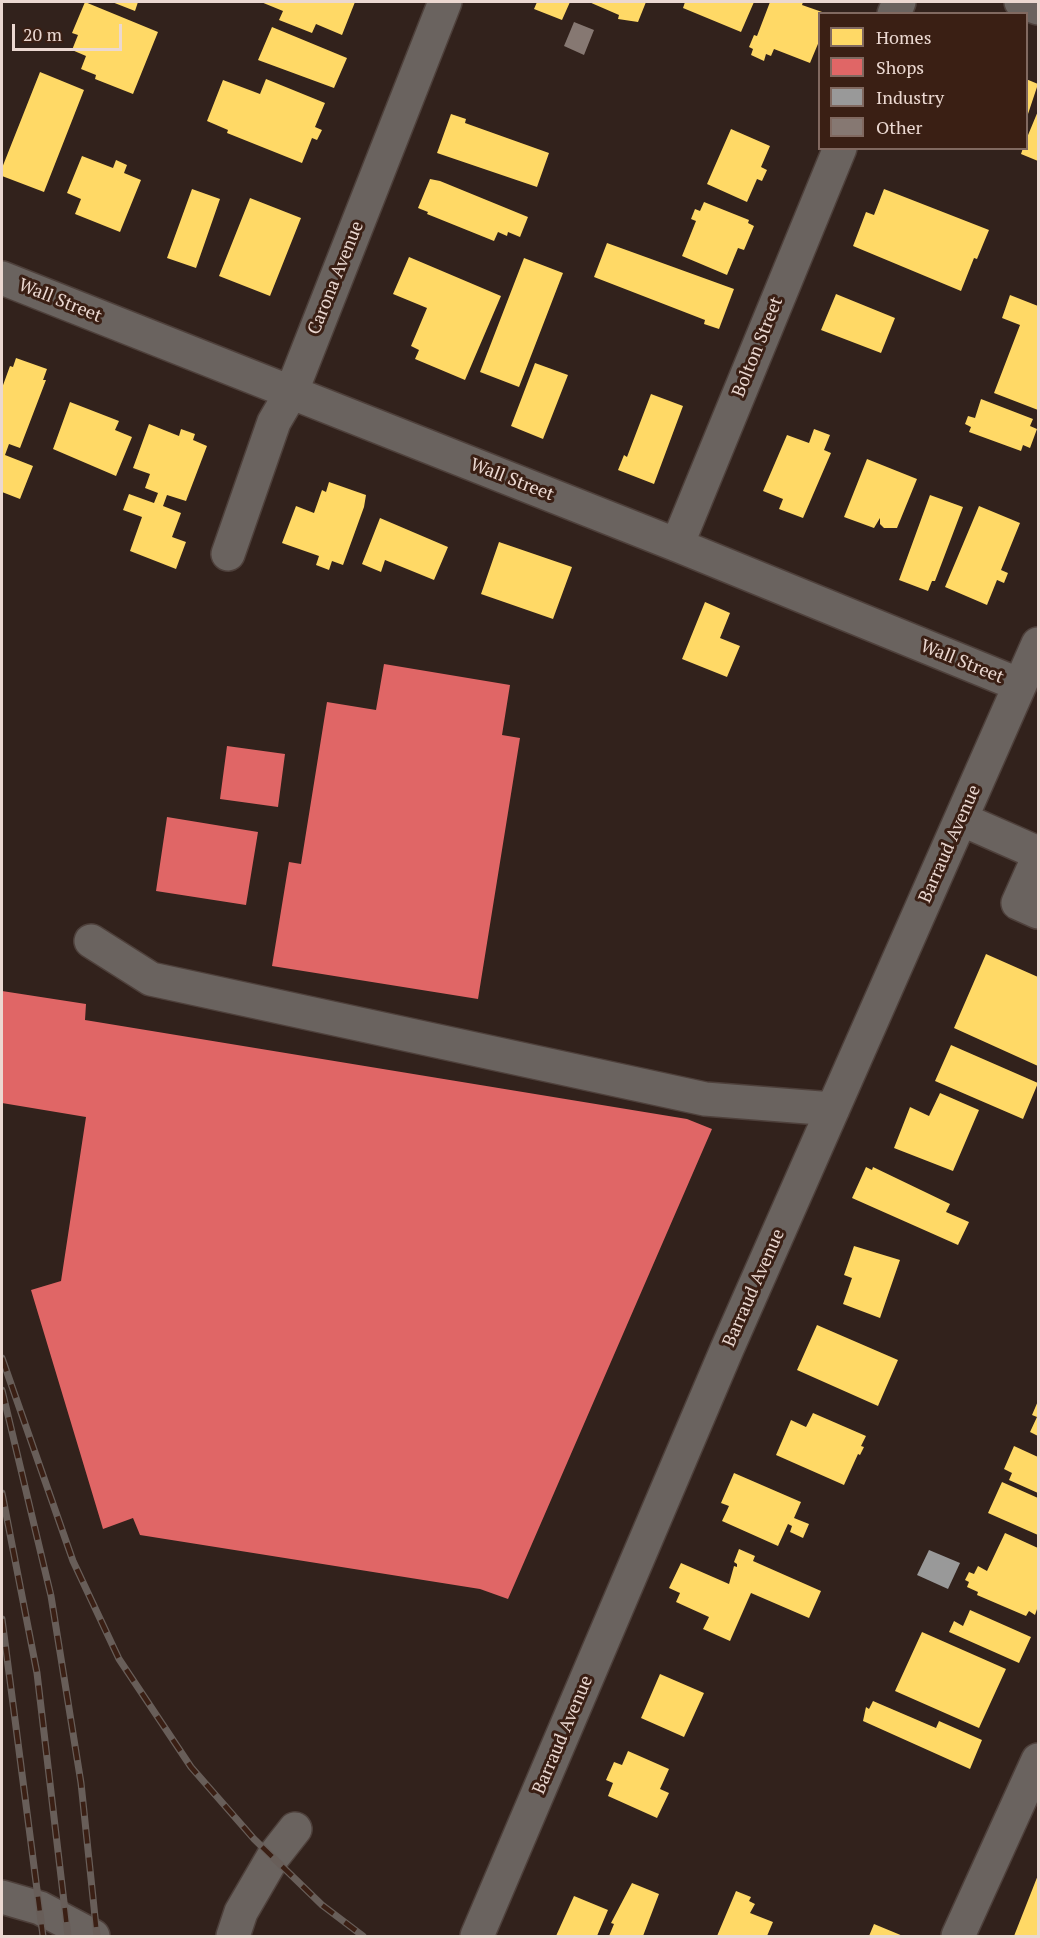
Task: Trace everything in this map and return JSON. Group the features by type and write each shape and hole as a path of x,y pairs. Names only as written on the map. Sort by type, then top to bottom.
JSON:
{"street":[{"name":"Carona Avenue","path":"228,554 274,422 291,393 445,2"},
{"path":"1021,2 1038,8"},
{"name":"Bolton Street","path":"677,545 839,150"},
{"name":"Wall Street","path":"2,278 677,545 1020,685"},
{"name":"Barraud Avenue","path":"477,1936 723,1360 1038,644"},
{"path":"961,819 1038,853"},
{"path":"1038,858 1018,903 1038,912"},
{"path":"91,941 151,979 705,1100 833,1109"},
{"path":"958,1936 1038,1760"},
{"path":"233,1936 241,1912 273,1857 295,1829"},
{"path":"2,1897 40,1908 93,1936"}],"building: Homes":[{"path":"85,2 158,32 133,94 95,79 96,75 81,69 86,56 72,50 78,35 72,33"},
{"path":"112,2 138,2 135,11"},
{"path":"261,2 355,2 342,35 316,24 312,33 279,20 283,11"},
{"path":"537,2 570,2 562,20 534,9"},
{"path":"589,2 646,2 638,22 618,19 619,15"},
{"path":"685,2 754,2 741,32 683,8"},
{"path":"770,2 803,2 802,5 822,12 818,12 818,44 810,63 774,49 771,56 766,54 764,61 751,55 753,49 749,47 754,35 757,36"},
{"path":"272,27 347,58 334,88 258,60"},
{"path":"40,72 84,90 44,192 2,176 2,168"},
{"path":"266,79 325,103 315,127 322,130 317,140 312,138 302,163 227,133 228,130 207,121 223,80 260,94"},
{"path":"1028,80 1038,84 1028,114"},
{"path":"1038,111 1038,161 1021,154 1022,150 1028,150 1028,135"},
{"path":"451,114 466,119 465,123 549,153 537,187 437,153"},
{"path":"731,129 770,146 761,167 767,170 762,181 757,179 747,202 707,184"},
{"path":"82,156 113,168 116,160 127,165 124,173 141,180 120,232 75,214 81,199 67,193"},
{"path":"430,179 528,217 520,237 508,232 507,236 498,232 494,241 427,214 428,212 418,208"},
{"path":"192,189 220,199 196,268 167,258"},
{"path":"884,189 989,230 977,259 974,258 961,291 853,246 866,212 874,215"},
{"path":"250,198 301,218 270,296 219,276"},
{"path":"704,202 749,220 748,223 754,226 744,250 738,248 727,275 682,256 696,221 691,219 695,209 700,211"},
{"path":"607,243 734,289 719,329 704,324 705,320 594,277"},
{"path":"409,257 501,296 465,380 415,359 419,350 411,346 427,308 393,294"},
{"path":"524,258 563,273 519,387 480,372"},
{"path":"836,294 895,318 881,353 821,330"},
{"path":"1010,295 1038,306 1038,410 994,393 1020,325 1002,318"},
{"path":"16,358 47,369 43,380 46,380 20,448 9,444 5,455 33,466 20,499 2,492 2,388 10,366 13,367"},
{"path":"535,363 568,375 543,439 511,426"},
{"path":"651,394 683,406 654,484 618,470 624,455 627,457"},
{"path":"981,399 1033,419 1030,426 1037,429 1030,448 1023,445 1021,451 969,432 971,427 965,424 968,416 975,418"},
{"path":"70,402 119,421 115,430 132,437 116,476 53,449"},
{"path":"149,424 179,436 181,429 195,434 193,440 207,446 186,501 167,495 163,506 181,513 172,537 186,542 176,569 130,551 142,517 123,510 129,494 154,503 158,493 145,488 150,474 133,468"},
{"path":"814,429 830,435 824,450 831,453 803,518 779,509 783,499 763,491 787,435 809,443"},
{"path":"867,459 917,479 897,528 884,528 880,524 880,518 874,528 844,517"},
{"path":"329,482 366,495 364,507 343,565 332,561 329,570 316,565 319,556 282,543 296,506 314,513 322,490 326,492"},
{"path":"930,495 963,507 935,581 932,581 928,591 899,580"},
{"path":"979,506 1020,523 1001,570 1008,573 1004,583 997,580 987,605 945,587"},
{"path":"380,518 448,547 434,580 385,560 381,572 362,564"},
{"path":"499,542 572,567 553,619 481,594"},
{"path":"705,602 730,613 720,638 740,646 727,677 682,659"},
{"path":"986,954 1038,977 1038,1066 954,1028"},
{"path":"951,1045 1038,1083 1023,1119 935,1081"},
{"path":"940,1093 979,1110 953,1171 894,1148 910,1107 929,1116"},
{"path":"866,1167 872,1170 873,1167 950,1204 946,1212 969,1222 958,1245 852,1198"},
{"path":"854,1246 900,1260 880,1318 843,1304 852,1278 844,1275"},
{"path":"817,1325 898,1360 878,1406 797,1370"},
{"path":"1038,1401 1038,1436 1030,1432 1037,1417 1032,1415"},
{"path":"813,1413 866,1436 861,1446 864,1447 860,1455 858,1454 844,1485 776,1455 791,1420 806,1427"},
{"path":"1014,1446 1038,1457 1038,1493 1009,1480 1012,1473 1004,1469"},
{"path":"734,1473 801,1502 794,1518 809,1524 803,1538 790,1532 792,1526 788,1524 778,1546 722,1521 729,1506 721,1503"},
{"path":"1002,1482 1038,1498 1038,1535 988,1513"},
{"path":"1005,1533 1038,1548 1038,1606 1035,1615 1029,1611 1026,1616 977,1595 978,1592 967,1587 969,1582 965,1580 969,1572 974,1574 978,1566 987,1571"},
{"path":"739,1549 755,1556 753,1561 821,1591 809,1618 751,1593 730,1641 703,1629 709,1617 676,1602 680,1593 669,1588 681,1563 729,1584 734,1566 737,1567 734,1562"},
{"path":"970,1610 1031,1637 1019,1663 949,1632 954,1621 963,1626"},
{"path":"922,1632 1006,1669 979,1728 895,1691"},
{"path":"660,1674 704,1693 684,1737 641,1718"},
{"path":"873,1701 936,1728 939,1721 982,1740 970,1769 863,1721 866,1707 869,1709"},
{"path":"628,1751 669,1769 660,1789 669,1793 657,1818 608,1796 613,1783 606,1780 614,1762 622,1765"},
{"path":"1038,1875 1038,1936 1014,1936"},
{"path":"632,1883 659,1894 643,1936 609,1936 614,1924 611,1923"},
{"path":"736,1891 751,1897 749,1901 755,1904 750,1913 773,1922 767,1936 717,1936"},
{"path":"574,1896 608,1910 597,1936 556,1936"},
{"path":"874,1924 903,1936 869,1936"}],"building: Shops":[{"path":"384,664 510,685 502,735 520,738 478,999 272,966 289,862 301,864 327,702 376,710"},
{"path":"227,746 285,754 278,807 220,799"},
{"path":"167,817 258,832 246,905 156,891"},
{"path":"2,991 86,1004 85,1020 687,1119 712,1129 508,1599 480,1589 140,1535 133,1518 103,1529 31,1290 61,1281 86,1117 2,1103"}],"building: Industry":[{"path":"929,1550 960,1563 948,1589 917,1575"}],"building: Other":[{"path":"574,22 594,30 584,55 564,46"}],"railway":[{"path":"2,1358 73,1561 119,1659 191,1767 254,1839 322,1905 363,1936"},
{"path":"2,1390 51,1596 81,1783 97,1936"},
{"path":"2,1493 37,1673 68,1936"},
{"path":"2,1619 43,1936"}]}
